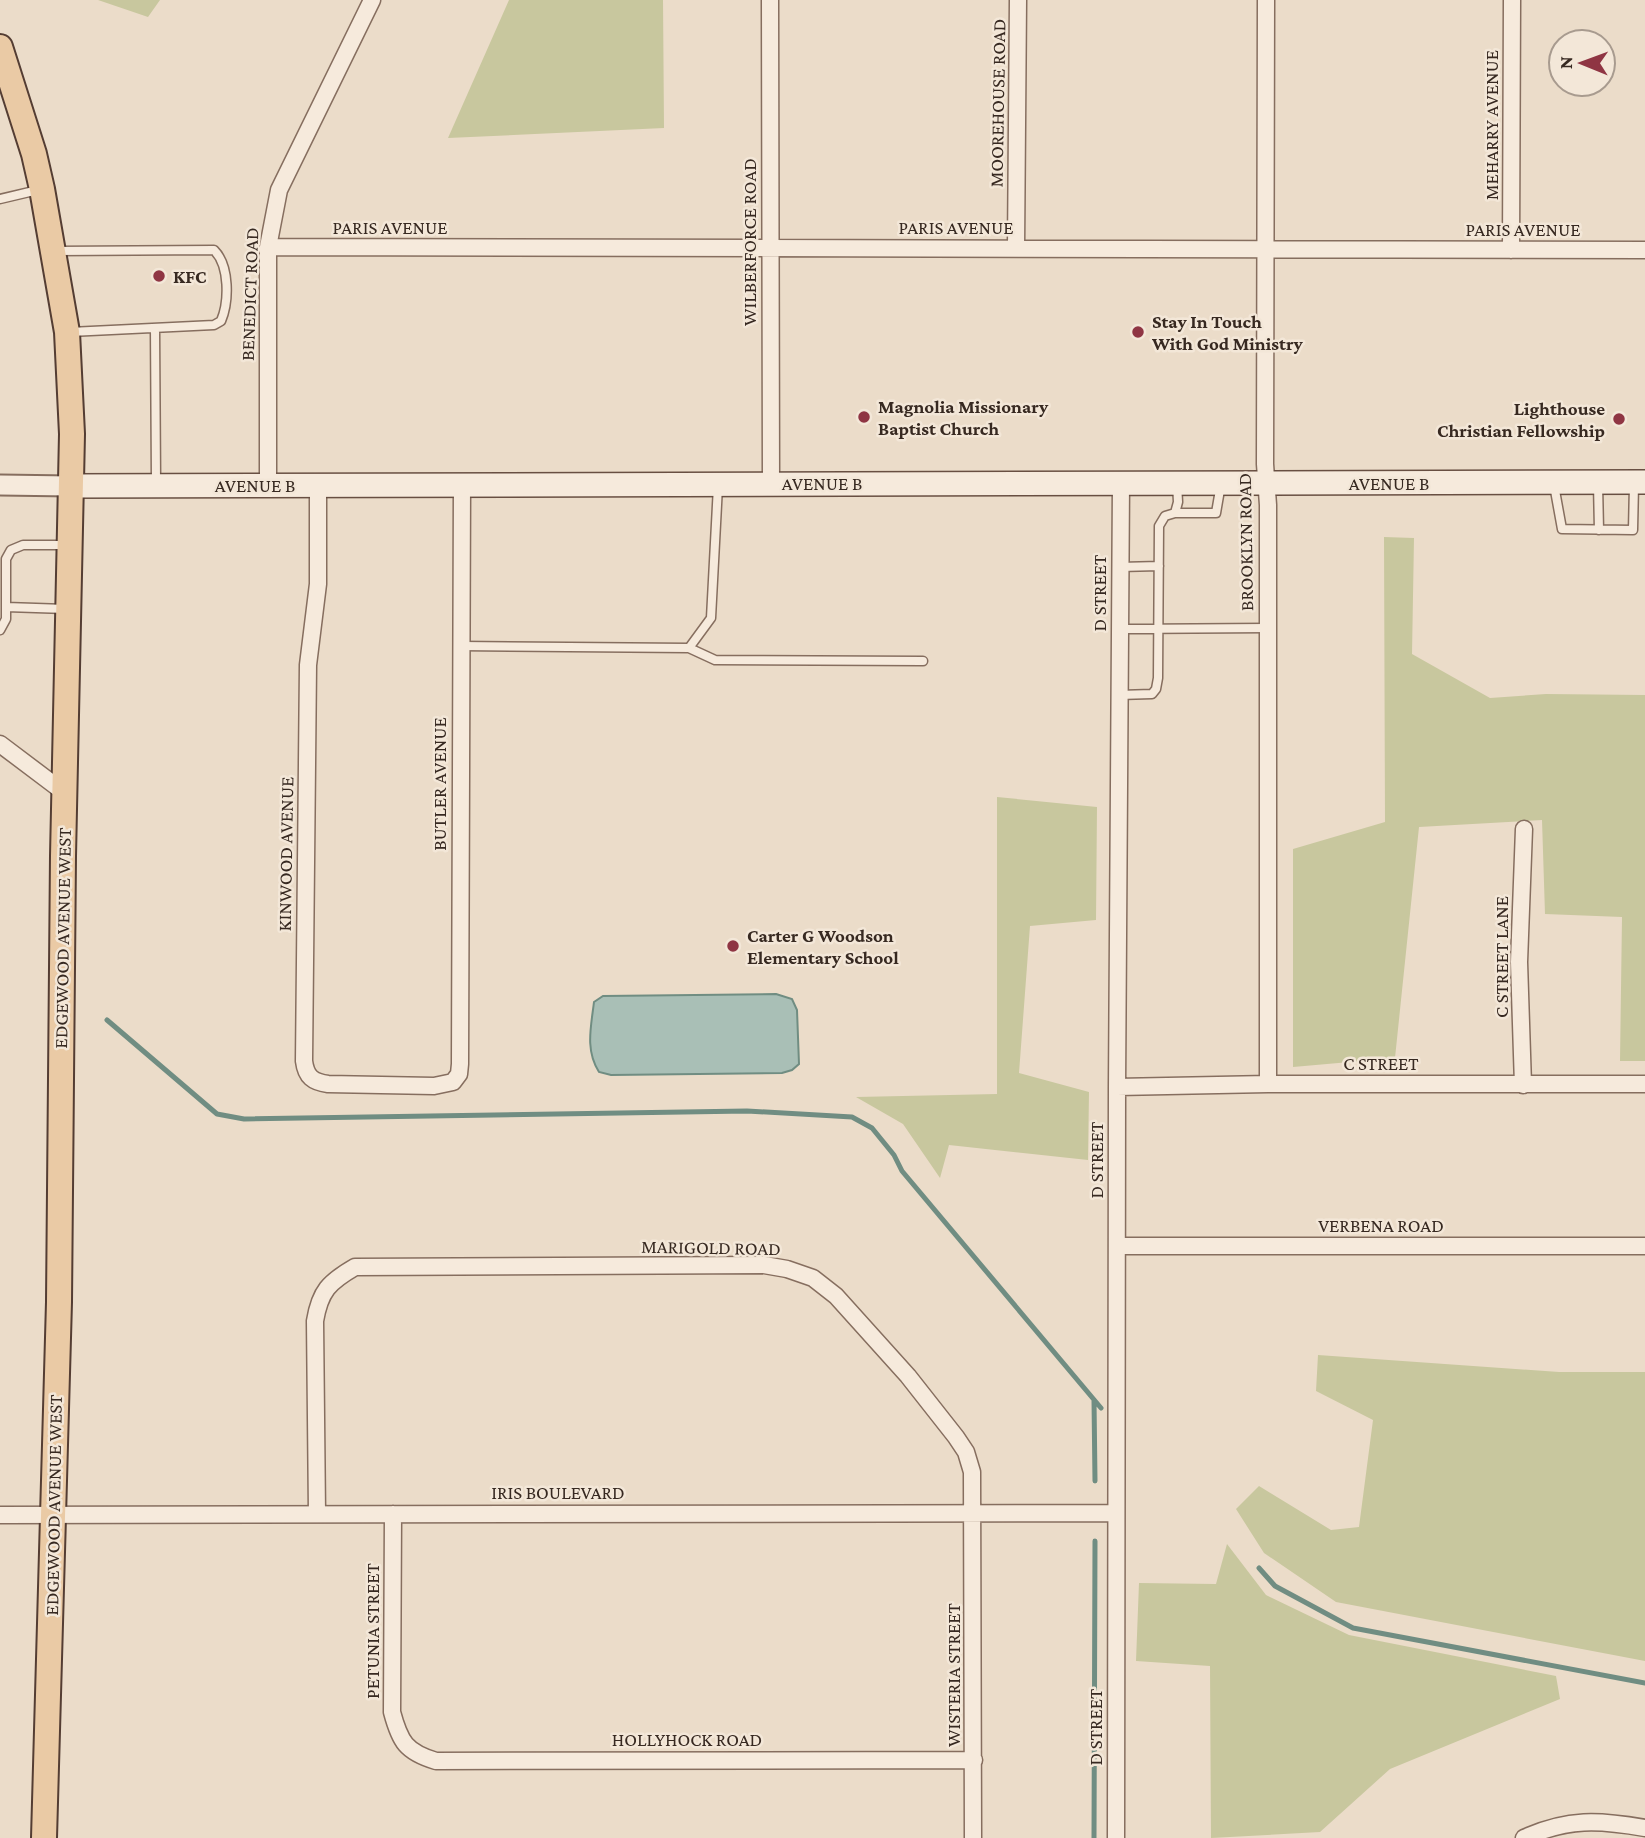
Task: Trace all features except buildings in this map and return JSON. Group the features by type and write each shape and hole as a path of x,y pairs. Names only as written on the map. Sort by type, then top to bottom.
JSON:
{"main road":[{"name":"EDGEWOOD AVENUE WEST","path":"0,47 34,154 54,251 66,332 72,434 59,1302 44,1838"},
{"name":"AVENUE B","path":"71,486 1640,482"}],"street":[{"name":"BENEDICT ROAD","path":"268,485 268,247 279,190 372,0"},
{"name":"WILBERFORCE ROAD","path":"770,0 771,483"},
{"name":"MOOREHOUSE ROAD","path":"1016,248 1018,0"},
{"name":"BROOKLYN ROAD","path":"1265,0 1268,1084"},
{"name":"MEHARRY AVENUE","path":"1511,250 1512,0"},
{"name":"PARIS AVENUE","path":"268,247 1645,250"},
{"name":"D STREET","path":"1116,1838 1121,483"},
{"name":"KINWOOD AVENUE","path":"318,484 318,584 308,665 305,1072 317,1082 328,1084 434,1086 453,1082"},
{"name":"BUTLER AVENUE","path":"453,1082 460,1064 462,484"},
{"name":"AVENUE B","path":"0,485 71,486"},
{"path":"0,744 65,793"},
{"name":"C STREET LANE","path":"1523,1085 1519,962 1524,829"},
{"name":"C STREET","path":"1117,1087 1268,1084 1645,1084"},
{"name":"VERBENA ROAD","path":"1117,1246 1645,1246"},
{"name":"MARIGOLD ROAD","path":"317,1514 315,1321 323,1293 335,1279 355,1267 764,1265 813,1278 836,1296 908,1376 966,1452 972,1472 974,1513"},
{"name":"WISTERIA STREET","path":"974,1513 974,1838"},
{"name":"IRIS BOULEVARD","path":"0,1515 1116,1513"},
{"name":"PETUNIA STREET","path":"393,1514 392,1712 405,1745"},
{"name":"HOLLYHOCK ROAD","path":"405,1745 416,1755 436,1761 974,1760"},
{"path":"1524,1838 1546,1828 1586,1821 1645,1828"}],"lane":[{"path":"0,199 42,189"},
{"path":"54,251 214,250 224,264 225,310 221,321 214,325 66,332"},
{"path":"155,328 156,485"},
{"path":"1554,481 1562,529 1599,530 1633,530 1640,482"},
{"path":"1598,481 1599,530"},
{"path":"689,648 711,618 718,483"},
{"path":"1174,513 1178,502 1177,483"},
{"path":"1119,695 1152,694 1156,689 1159,526 1165,516 1174,513 1216,513 1221,483"},
{"path":"0,630 5,619 6,559 11,550 23,545 70,545"},
{"path":"1120,567 1159,566"},
{"path":"6,607 69,609"},
{"path":"1120,629 1268,628"},
{"path":"460,646 689,648 715,660 923,661"}],"green space":[{"path":"98,0 160,0 148,17"},
{"path":"509,0 663,0 664,128 448,138"},
{"path":"1384,537 1414,538 1412,654 1490,698 1546,694 1645,695 1645,1061 1620,1061 1622,917 1545,914 1542,820 1419,827 1395,1058 1293,1067 1293,849 1385,822"},
{"path":"997,797 1097,807 1096,920 1030,926 1019,1073 1089,1092 1088,1160 949,1145 940,1178 903,1124 856,1097 997,1094"},
{"path":"1318,1355 1559,1372 1645,1372 1645,1661 1336,1602 1264,1553 1236,1509 1259,1486 1331,1530 1359,1527 1373,1420 1316,1391"},
{"path":"1227,1544 1266,1595 1349,1635 1556,1676 1560,1699 1390,1769 1320,1832 1211,1838 1210,1666 1136,1661 1139,1583 1216,1584"}],"shaded area":[{"path":"776,994 792,999 797,1010 799,1064 792,1070 782,1073 611,1075 599,1072 595,1064 590,1047 594,1002 603,996"}],"waterway":[{"path":"107,1020 217,1114 244,1119 747,1111 852,1117 872,1128 894,1155 902,1171 1101,1408"},
{"path":"1094,1400 1095,1481"},
{"path":"1094,1838 1095,1541"},
{"path":"1259,1568 1275,1586 1353,1628 1645,1683"}],"place":[{"name":"KFC","path":"159,276"},
{"name":"Stay In Touch With God Ministry","path":"1138,332"},
{"name":"Magnolia Missionary Baptist Church","path":"864,417"},
{"name":"Lighthouse Christian Fellowship","path":"1619,419"},
{"name":"Carter G Woodson Elementary School","path":"733,946"}]}
